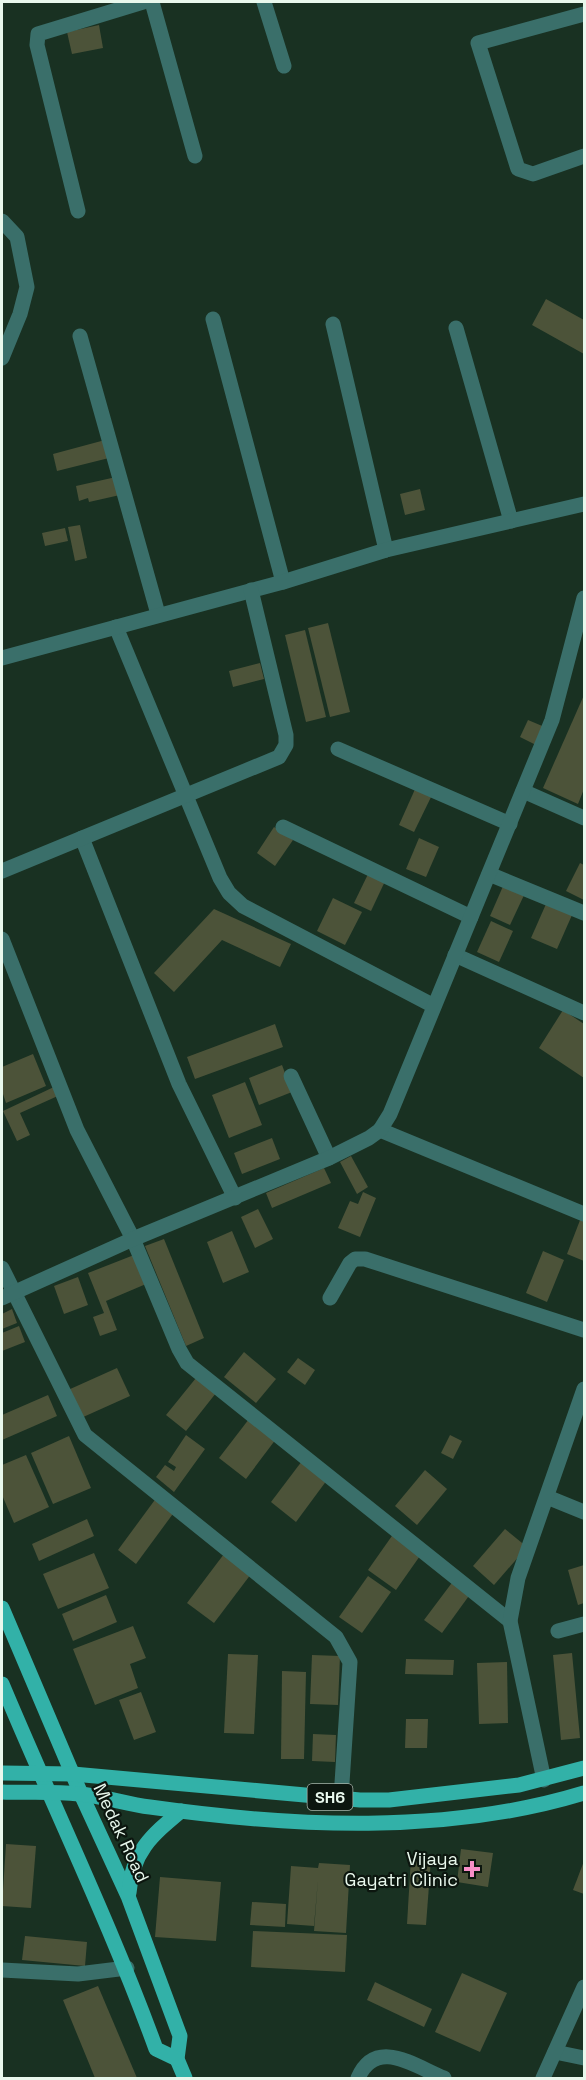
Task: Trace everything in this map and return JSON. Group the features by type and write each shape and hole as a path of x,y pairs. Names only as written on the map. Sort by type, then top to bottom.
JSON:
{"main road":[{"name":"Medak Road","path":"2,1608 81,1794 129,1896 180,2036 177,2059 185,2079"},
{"path":"2,1684 127,1968 156,2049 177,2059"},
{"name":"SH6","path":"73,1774 341,1798 389,1800 544,1780 585,1768"},
{"path":"2,1773 73,1774"},
{"name":"SH6","path":"2,1792 81,1794 181,1811 338,1823 424,1821 547,1804 585,1793"},
{"path":"129,1896 133,1865 144,1844 181,1811"}],"street":[{"path":"78,211 37,45 38,34 144,2"},
{"path":"153,2 195,156"},
{"path":"264,2 284,66"},
{"path":"585,14 478,43 518,169 533,174 585,156"},
{"path":"2,221 17,237 27,287 20,314 2,358"},
{"path":"213,319 283,582"},
{"path":"333,324 386,550"},
{"path":"456,328 511,521"},
{"path":"80,336 158,614"},
{"path":"2,658 283,582 386,550 585,504"},
{"path":"2,872 279,756 286,745 251,590"},
{"path":"7,1295 134,1239 330,1158 380,1130 390,1114 552,720 585,598"},
{"path":"116,627 220,878 229,893 243,906 434,1006"},
{"path":"338,749 510,824"},
{"path":"523,792 585,818"},
{"path":"283,827 471,917"},
{"path":"82,838 179,1084 235,1198"},
{"path":"489,874 585,913"},
{"path":"2,939 77,1130 134,1239 179,1349 188,1363 510,1621"},
{"path":"455,954 585,1013"},
{"path":"291,1076 330,1158"},
{"path":"380,1130 585,1214"},
{"path":"330,1298 351,1263 355,1259 365,1259 585,1330"},
{"path":"2,1268 7,1295 85,1435 336,1637 345,1649 350,1662 341,1798"},
{"path":"544,1780 510,1621 518,1578 585,1389"},
{"path":"547,1497 585,1512"},
{"path":"558,1631 585,1624"},
{"path":"2,1970 78,1974 127,1968"},
{"path":"543,2079 585,1987"},
{"path":"555,2052 585,2058"},
{"path":"358,2079 368,2061 378,2056 392,2056 444,2079"}],"building":[{"path":"99,25 103,48 72,54 67,32"},
{"path":"546,299 584,320 584,354 532,325"},
{"path":"105,440 109,458 57,471 53,454"},
{"path":"116,477 120,495 89,502 88,498 79,501 76,486"},
{"path":"420,489 425,510 405,515 400,494"},
{"path":"80,525 87,558 75,561 68,527"},
{"path":"65,528 68,541 45,546 42,533"},
{"path":"328,623 350,712 330,717 308,628"},
{"path":"305,630 326,717 306,722 285,635"},
{"path":"260,663 264,679 233,687 229,671"},
{"path":"584,695 584,789 578,804 543,788"},
{"path":"528,720 547,728 538,746 520,737"},
{"path":"416,787 432,795 414,832 399,825"},
{"path":"274,827 293,840 275,866 257,853"},
{"path":"419,838 439,847 426,877 406,869"},
{"path":"580,863 584,865 584,900 566,891"},
{"path":"370,870 387,877 371,911 354,903"},
{"path":"504,884 525,893 510,925 490,916"},
{"path":"333,898 362,912 345,945 317,931"},
{"path":"546,904 572,915 557,949 531,938"},
{"path":"214,909 291,944 280,967 222,940 174,992 154,973"},
{"path":"491,921 513,931 499,962 477,952"},
{"path":"563,1010 584,1024 584,1078 539,1048"},
{"path":"275,1024 283,1047 195,1079 187,1057"},
{"path":"33,1054 46,1086 6,1103 2,1091 2,1067"},
{"path":"282,1065 292,1092 259,1105 249,1078"},
{"path":"245,1082 262,1125 229,1138 212,1095"},
{"path":"56,1086 60,1095 20,1113 30,1135 17,1141 3,1111"},
{"path":"272,1138 280,1159 242,1174 234,1153"},
{"path":"351,1156 368,1187 357,1194 340,1162"},
{"path":"324,1168 331,1183 272,1208 266,1193"},
{"path":"363,1192 376,1198 360,1237 338,1228 350,1201 358,1204"},
{"path":"258,1209 273,1239 255,1248 241,1217"},
{"path":"582,1215 584,1216 584,1261 567,1254"},
{"path":"232,1231 249,1272 223,1283 207,1242"},
{"path":"164,1239 204,1338 186,1346 145,1246"},
{"path":"543,1251 564,1260 547,1302 526,1293"},
{"path":"134,1255 146,1284 106,1301 117,1330 100,1336 93,1317 104,1313 88,1273"},
{"path":"78,1277 88,1305 64,1314 54,1286"},
{"path":"12,1309 17,1323 2,1329 2,1314"},
{"path":"19,1326 25,1342 2,1351 2,1333"},
{"path":"244,1352 276,1379 256,1403 224,1377"},
{"path":"298,1358 315,1370 305,1385 287,1372"},
{"path":"117,1368 130,1396 81,1418 68,1390"},
{"path":"196,1378 216,1393 186,1431 166,1415"},
{"path":"48,1395 57,1416 2,1440 2,1415"},
{"path":"249,1419 276,1439 246,1479 219,1458"},
{"path":"186,1435 205,1449 174,1492 156,1477 165,1465 174,1471 176,1467 168,1462"},
{"path":"450,1435 462,1441 453,1459 441,1453"},
{"path":"69,1436 91,1488 53,1504 31,1453"},
{"path":"26,1455 49,1507 14,1523 2,1495 2,1465"},
{"path":"302,1461 327,1480 296,1522 271,1502"},
{"path":"425,1470 447,1489 417,1525 395,1506"},
{"path":"157,1497 175,1511 136,1564 118,1550"},
{"path":"87,1519 94,1536 39,1561 32,1544"},
{"path":"505,1529 527,1547 494,1585 473,1566"},
{"path":"394,1533 422,1553 396,1590 368,1570"},
{"path":"94,1553 109,1588 58,1609 43,1574"},
{"path":"224,1554 251,1574 214,1623 187,1603"},
{"path":"584,1565 584,1603 578,1605 568,1570"},
{"path":"368,1576 391,1592 362,1633 339,1617"},
{"path":"454,1580 471,1593 442,1633 424,1620"},
{"path":"106,1595 117,1622 73,1641 62,1614"},
{"path":"133,1626 146,1658 130,1664 138,1688 95,1705 73,1649"},
{"path":"572,1653 580,1738 561,1740 553,1655"},
{"path":"228,1654 258,1655 254,1734 224,1733"},
{"path":"312,1655 340,1656 338,1705 310,1704"},
{"path":"406,1659 454,1660 453,1675 405,1674"},
{"path":"507,1662 508,1723 479,1724 477,1663"},
{"path":"282,1671 306,1672 304,1759 281,1759"},
{"path":"141,1692 156,1732 134,1740 119,1700"},
{"path":"406,1719 428,1719 427,1748 405,1748"},
{"path":"313,1734 336,1735 335,1762 312,1761"},
{"path":"6,1844 36,1846 31,1908 2,1906"},
{"path":"461,1849 493,1853 488,1887 457,1882"},
{"path":"411,1858 431,1859 426,1925 407,1924"},
{"path":"584,1861 584,1894 573,1890"},
{"path":"319,1863 350,1865 346,1933 314,1931 318,1879 314,1926 287,1924 291,1866 318,1868"},
{"path":"160,1877 221,1882 216,1941 155,1937"},
{"path":"252,1902 286,1904 285,1927 250,1925"},
{"path":"253,1931 347,1935 345,1972 251,1967"},
{"path":"25,1936 87,1942 85,1966 22,1960"},
{"path":"462,1973 507,1993 480,2052 435,2032"},
{"path":"375,1982 432,2009 424,2027 367,2000"},
{"path":"98,1986 137,2078 95,2078 63,2000"}],"place":[{"name":"Vijaya Gayatri Clinic","path":"472,1869"}]}
